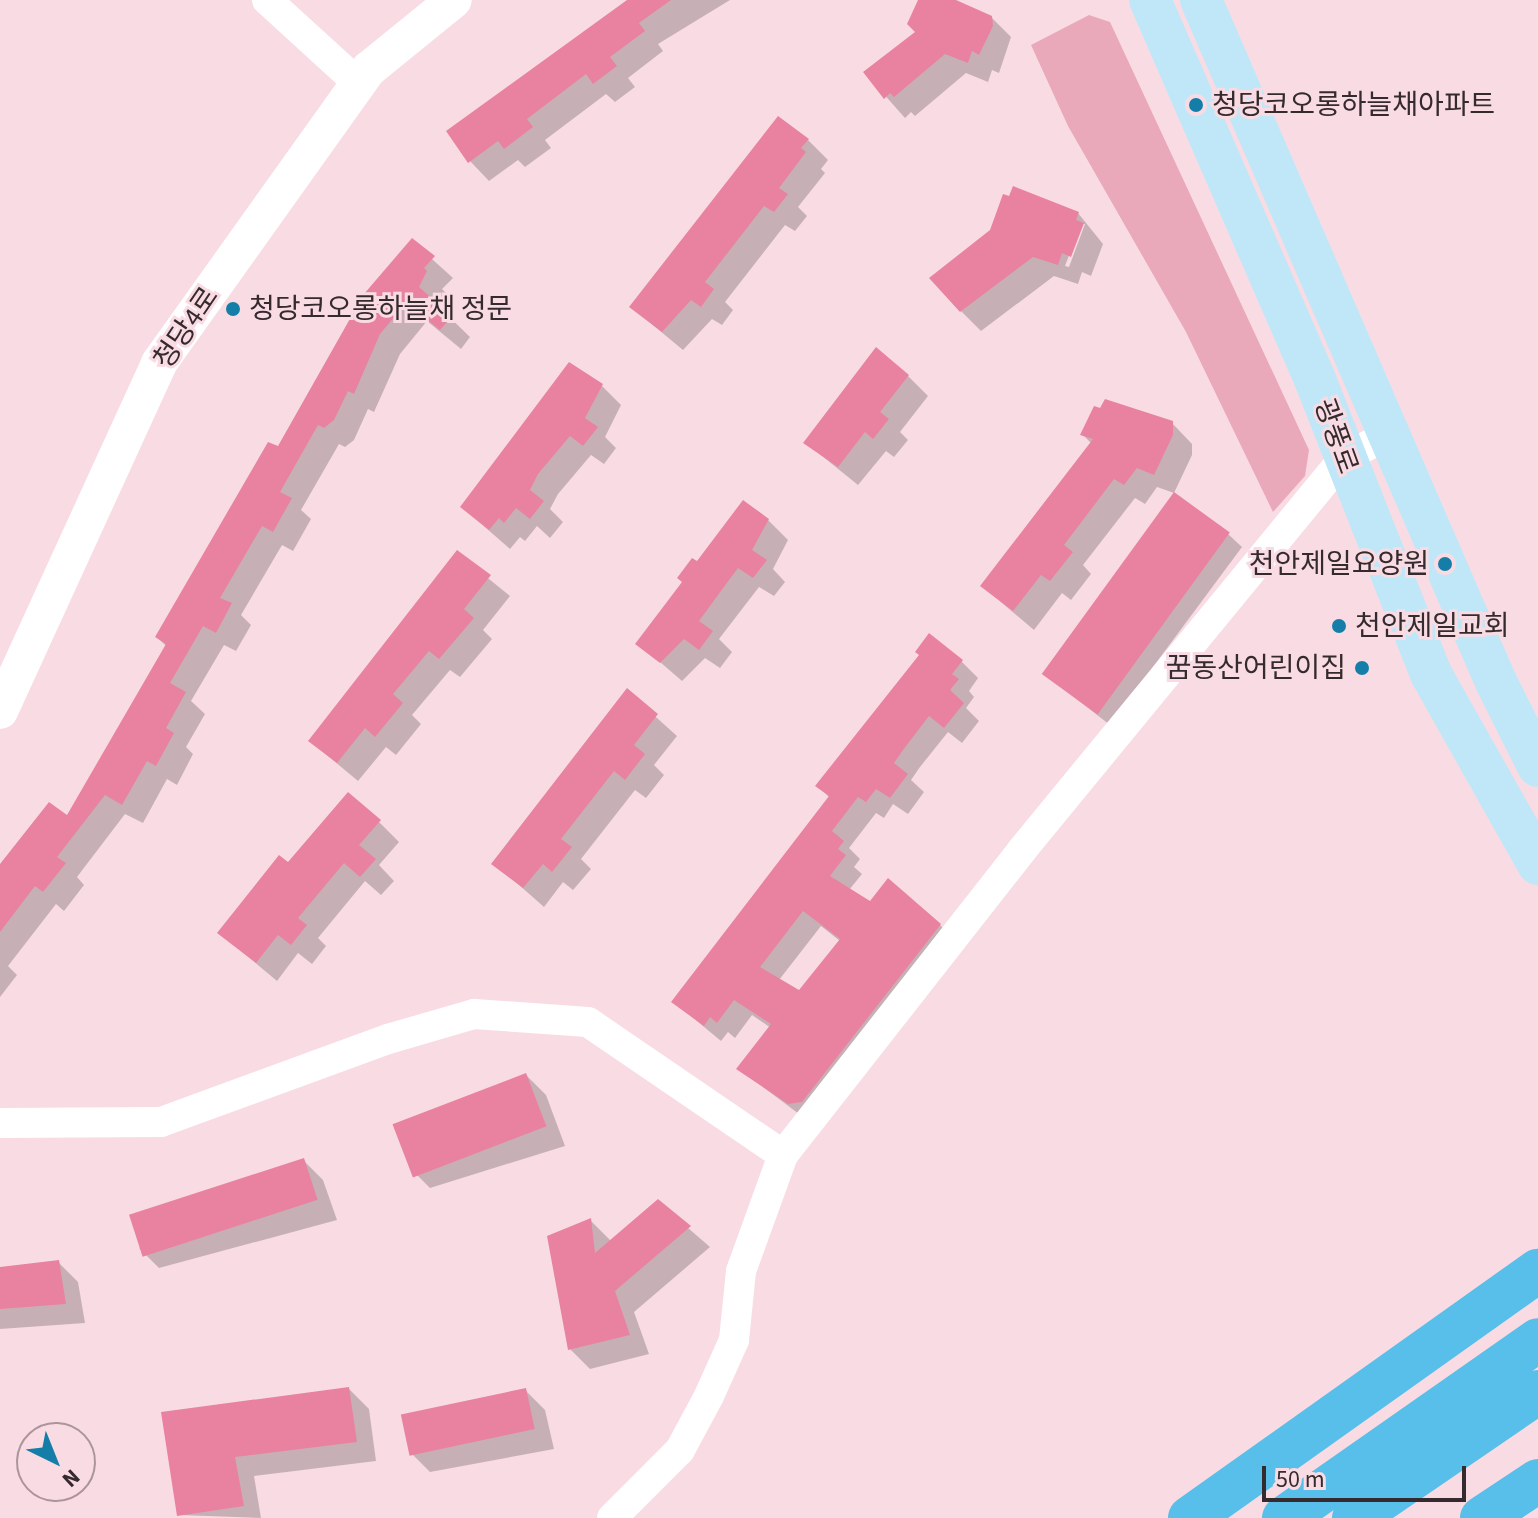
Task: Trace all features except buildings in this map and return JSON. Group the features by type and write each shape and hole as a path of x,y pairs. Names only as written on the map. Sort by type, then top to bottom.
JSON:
{"highway":[{"path":"1190,1518 1538,1271"},
{"path":"1284,1518 1538,1340"},
{"path":"1354,1518 1538,1392"},
{"path":"1482,1518 1538,1481"}],"main road":[{"name":"광풍로","path":"1150,0 1314,377 1343,459 1431,674 1538,864"},
{"name":"광풍로","path":"1201,0 1496,682 1538,766"}],"street":[{"path":"267,0 358,83"},
{"name":"청당4로","path":"0,711 159,363 369,69 454,0"},
{"path":"612,1518 680,1450 709,1396 734,1340 741,1271 783,1155 1022,850 1343,459 1389,434"},
{"path":"0,1123 10,1127 161,1122 388,1039 474,1014 588,1022 783,1155"}],"shaded area":[{"path":"1089,15 1110,22 1309,450 1305,476 1273,512 1186,332 1068,126 1031,45"}],"place":[{"name":"청당코오롱하늘채아파트","path":"1196,105"},
{"name":"청당코오롱하늘채 정문","path":"233,309"},
{"name":"천안제일요양원","path":"1445,564"},
{"name":"천안제일교회","path":"1339,626"},
{"name":"꿈동산어린이집","path":"1362,668"}]}
